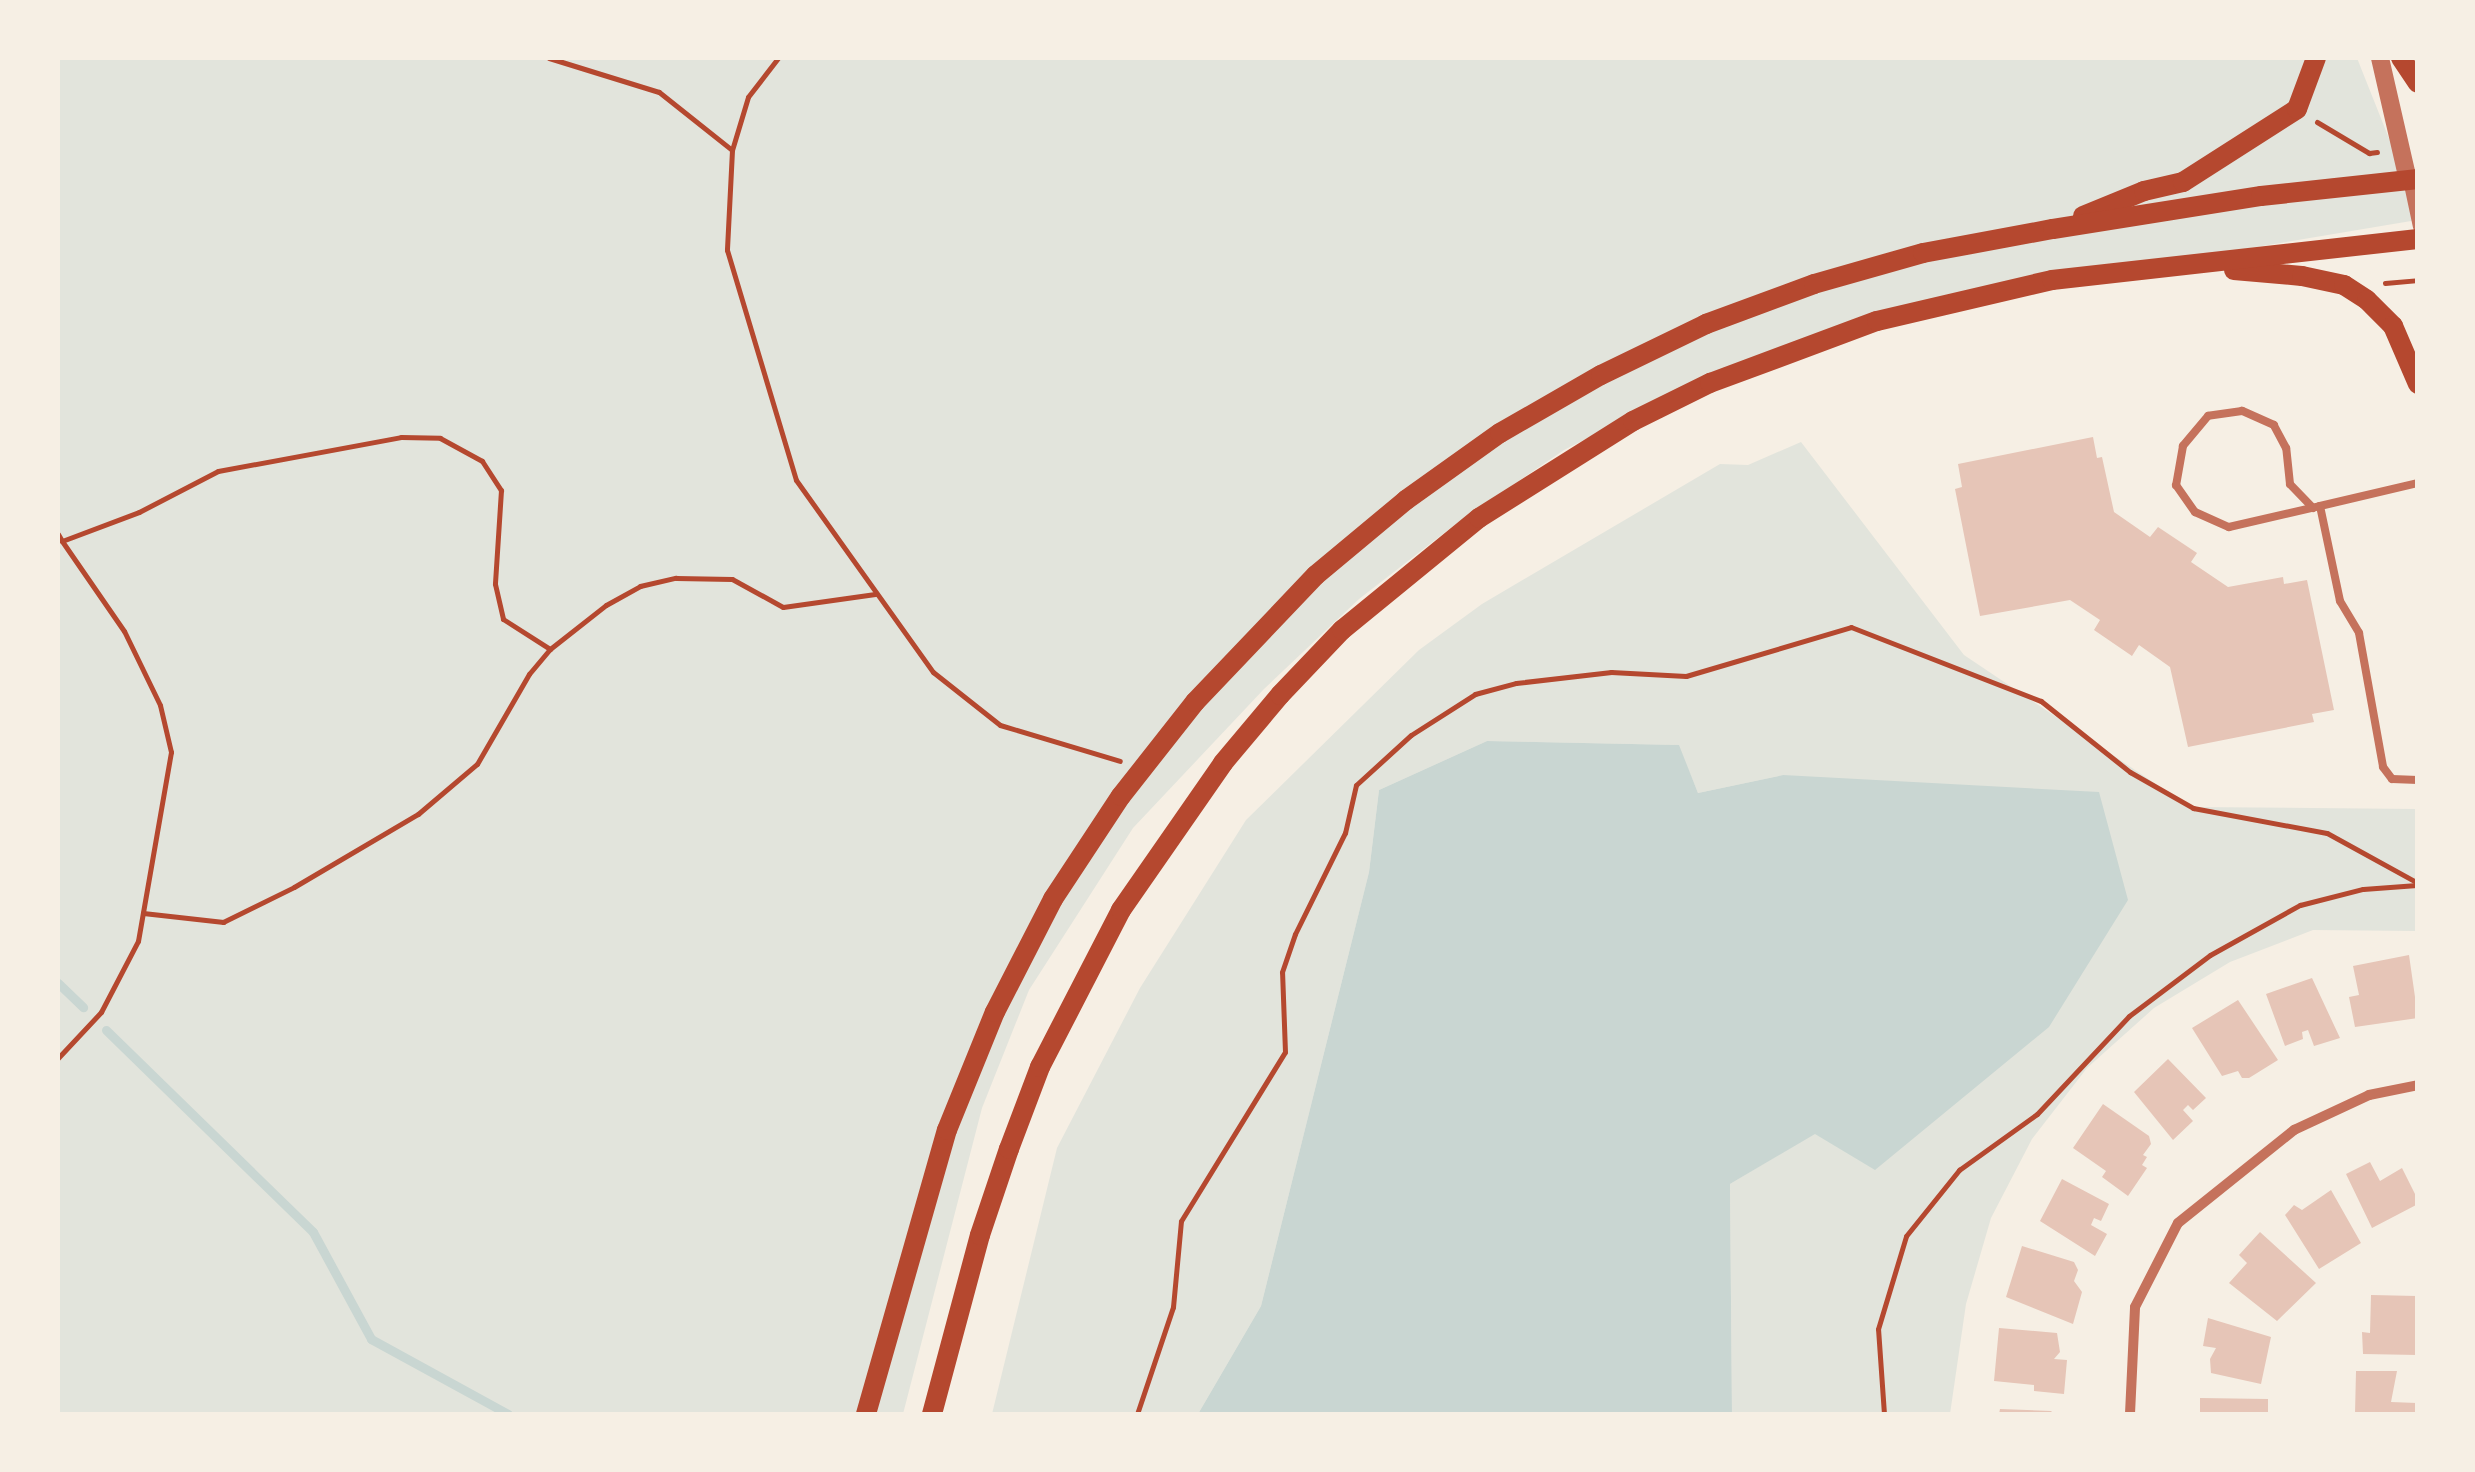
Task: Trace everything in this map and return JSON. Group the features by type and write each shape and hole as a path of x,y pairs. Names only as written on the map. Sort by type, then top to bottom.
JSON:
{"main road":[{"path":"2053,228 2144,191 2183,182 2296,109 2316,58"},
{"path":"2402,58 2418,83"},
{"path":"866,1414 927,1192 969,1070 1053,899 1142,768 1234,658 1316,576 1406,500 1550,402 1706,324 1814,284 1924,253 2053,228 2260,196 2413,180"},
{"path":"932,1414 980,1235 1015,1132 1040,1067 1120,910 1223,762 1342,630 1479,518 1634,421 1710,383 1876,321 2052,280 2418,240"},
{"path":"2192,267 2302,276 2344,285 2368,300 2394,326 2418,384"}],"street":[{"path":"2380,58 2413,180 2418,227"},
{"path":"2130,1414 2136,1307 2178,1223 2294,1130 2369,1094 2418,1085"}],"lane":[{"path":"2418,483 2317,507 2229,526 2195,512 2176,485 2183,446 2208,416 2242,410 2274,425 2286,448 2290,484 2317,507 2340,601 2359,633 2383,767 2392,779 2418,780"}],"path":[{"path":"549,58 659,92 732,150"},
{"path":"778,58 748,96 732,150 727,250 796,480 933,672 1000,724 1142,768"},
{"path":"2296,109 2369,153 2402,148"},
{"path":"2372,284 2418,280"},
{"path":"58,1058 101,1012 138,941 171,752 160,705 124,631 60,538 138,512 218,470 400,437 440,438 482,461 502,490 494,584 503,618 550,649"},
{"path":"142,913 222,922 294,887 418,814 477,764 529,674 550,649 606,604 640,586 676,578 732,579 783,607 876,594"},
{"path":"1137,1414 1173,1307 1181,1221 1286,1052 1282,972 1345,833 1356,785 1411,735 1474,694 1516,683 1611,672 1686,676 1850,627 2040,701 2130,772 2193,808 2327,833 2418,884"},
{"path":"1884,1414 1878,1330 1900,1255 1906,1236 1958,1170 2037,1114 2128,1016 2210,955 2300,905 2363,889 2418,884"}],"shaded area":[{"path":"58,58 2357,58 2417,209 2417,220 1964,296 1718,372 1564,450 1457,523 1359,599 1264,689 1133,828 1029,990 982,1108 903,1414 58,1414"},
{"path":"1801,442 1964,655 2190,807 2417,809 2417,931 2313,930 2230,962 2154,1008 2087,1068 2032,1139 1991,1218 1966,1304 1950,1414 1732,1414 1730,1184 1815,1133 1783,775 1698,793 1678,745 1487,741 1379,790 1369,872 1261,1306 1198,1414 992,1414 1057,1148 1140,988 1246,820 1419,650 1482,604 1720,464 1748,465"},
{"path":"1487,741 1679,745 1698,793 1783,775 2099,792 2128,900 2049,1027 1875,1170 1815,1134 1730,1184 1732,1414 1198,1414 1261,1306 1369,872 1379,790"}],"building":[{"path":"2093,437 2097,458 2102,457 2114,512 2150,537 2158,527 2197,553 2191,562 2228,587 2283,577 2284,584 2307,580 2334,710 2312,714 2314,722 2188,747 2170,667 2139,645 2132,656 2094,630 2100,620 2070,600 1980,616 1955,489 1962,487 1958,464"},
{"path":"2409,955 2418,1018 2355,1027 2349,997 2359,995 2353,966"},
{"path":"2312,978 2340,1038 2314,1046 2308,1030 2302,1032 2303,1039 2285,1046 2266,994"},
{"path":"2238,1000 2278,1060 2249,1078 2242,1078 2238,1071 2222,1076 2192,1028"},
{"path":"2168,1059 2206,1098 2193,1110 2188,1105 2183,1110 2193,1121 2173,1140 2134,1092"},
{"path":"2103,1104 2149,1136 2151,1144 2143,1155 2147,1157 2142,1165 2147,1168 2128,1196 2102,1177 2106,1171 2073,1148"},
{"path":"2370,1162 2380,1181 2402,1168 2418,1200 2418,1204 2372,1228 2346,1174"},
{"path":"2062,1179 2109,1204 2101,1221 2094,1218 2091,1225 2107,1234 2095,1256 2040,1221"},
{"path":"2331,1190 2361,1243 2319,1269 2285,1215 2294,1205 2302,1210"},
{"path":"2260,1232 2316,1283 2277,1321 2229,1283 2247,1263 2239,1255"},
{"path":"2022,1246 2074,1262 2078,1270 2074,1281 2082,1292 2073,1324 2006,1297"},
{"path":"2371,1295 2417,1296 2418,1355 2363,1354 2362,1332 2370,1333"},
{"path":"2208,1318 2271,1337 2261,1384 2211,1373 2210,1359 2216,1348 2203,1346"},
{"path":"1999,1328 2057,1333 2060,1352 2054,1359 2067,1360 2064,1394 2034,1391 2034,1385 1994,1381"},
{"path":"2356,1371 2397,1371 2391,1402 2417,1403 2417,1414 2355,1414"},
{"path":"2200,1398 2268,1399 2268,1414 2200,1414"},
{"path":"2000,1409 2051,1411 2054,1414 1999,1414"}],"waterway":[{"path":"58,983 83,1007"},
{"path":"106,1030 313,1232 371,1339 508,1414"}]}
